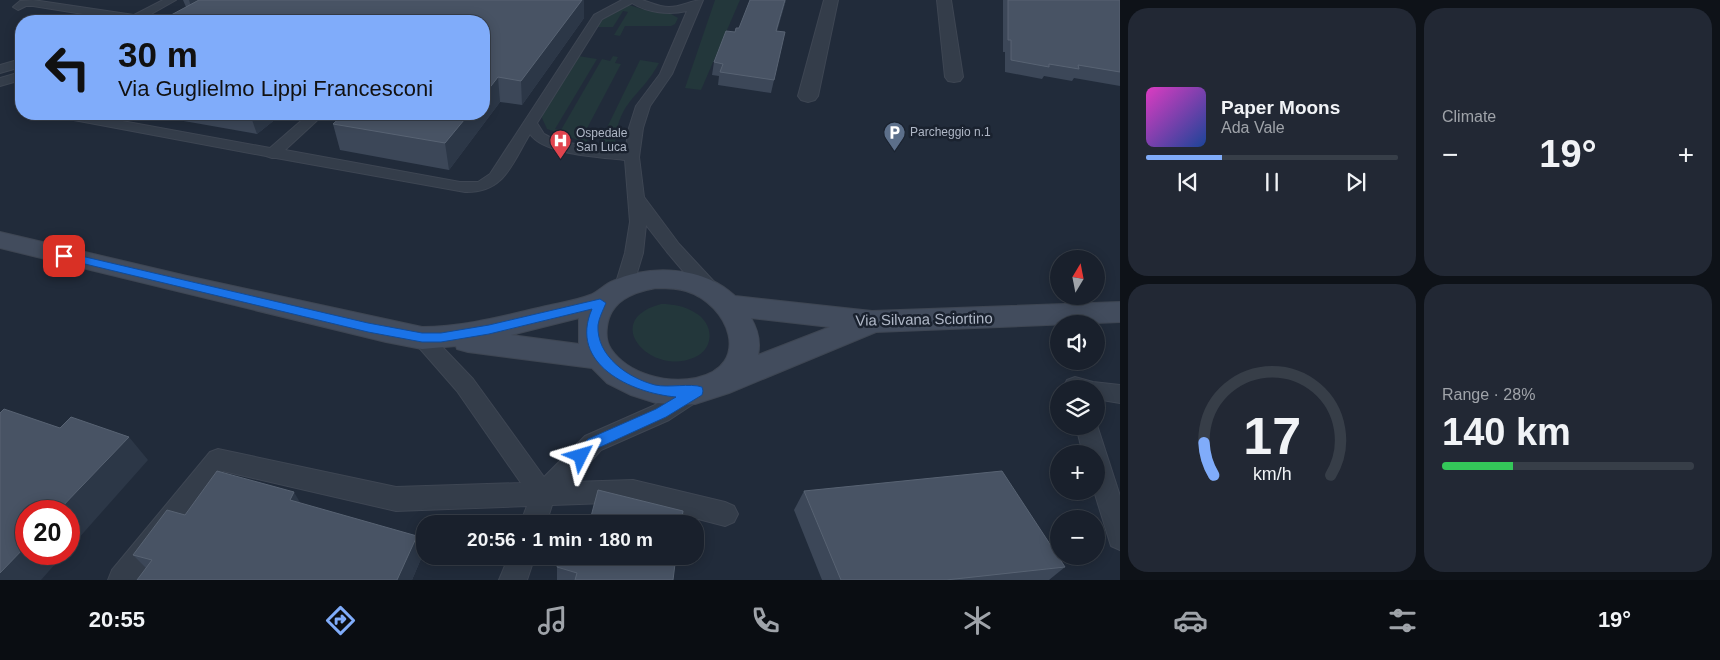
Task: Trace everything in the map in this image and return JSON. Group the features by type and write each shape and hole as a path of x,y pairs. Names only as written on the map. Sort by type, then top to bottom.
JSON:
{"street":[{"path":"808,96 831,0"},
{"path":"944,0 954,77"},
{"path":"0,240 196,288 386,331 601,358"},
{"path":"432,338 497,328 600,303 614,291 644,280 667,279 690,283 720,299 739,318 745,331 746,346 737,368 709,387"},
{"name":"Via Silvana Sciortino","path":"720,299 872,322 1120,312"},
{"path":"600,303 592,323 593,341 601,358 618,374 642,386 669,392 709,387 872,322"}],"lane":[{"path":"141,15 170,0"},
{"path":"94,120 272,154 460,187 478,188 490,184 510,157 598,17 630,0"},
{"path":"635,0 652,8 676,10 696,2"},
{"path":"624,286 634,253 638,222 638,198 632,157 634,135 643,106 666,74 696,2"},
{"path":"18,7 33,3 102,15"},
{"path":"676,10 687,20"},
{"path":"0,69 15,64"},
{"path":"0,76 15,72"},
{"path":"0,82 15,78"},
{"path":"272,154 311,120"},
{"path":"530,123 539,137 553,146"},
{"path":"510,157 553,146 632,157"},
{"path":"638,198 654,225 669,245 720,299"},
{"path":"432,338 543,495"},
{"path":"536,515 543,495 593,443 661,413 709,387"},
{"path":"1105,392 1120,394"},
{"path":"122,580 218,459 396,499 633,491 725,514"},
{"path":"1105,488 1120,537"},
{"path":"513,580 519,565"}],"green space":[{"path":"715,0 740,0 701,90 685,88"},
{"path":"629,5 645,10 671,14 678,18 675,24 671,26 625,26 620,36 614,35 628,12 623,11 613,27 597,27 604,17"},
{"path":"578,56 597,59 555,129 561,130 602,59 610,61 613,56 618,57 615,63 621,64 584,134 590,135 586,143 547,129 542,118 543,111"},
{"path":"640,60 659,63 646,83 626,107 617,128 615,142 609,145 599,144"},
{"path":"661,304 686,308 701,317 706,323 709,329 709,343 700,354 677,362 661,359 648,353 638,344 633,333 634,322 643,312"}],"building":[{"path":"199,0 582,0 521,81 498,77 490,87 490,15 171,15"},
{"path":"750,0 785,0 776,31 785,32 774,80 720,72 723,64 714,62 726,31 735,32 736,28 739,28"},
{"path":"1008,0 1120,0 1120,72 1078,65 1079,69 1049,64 1049,67 1011,60 1011,40 1008,40"},
{"path":"337,120 464,120 445,143 333,124"},
{"path":"4,409 60,428 71,417 129,437 69,500 15,500 15,557 0,573 0,413"},
{"path":"217,471 294,492 290,500 416,536 416,538 397,580 137,580 152,560 133,555 167,510 185,515"},
{"path":"1002,471 1050,544 1050,565 1064,565 1065,567 946,580 841,580 804,491"},
{"path":"598,490 683,511 682,515 591,515"},
{"path":"558,565 675,565 673,580 575,580 577,573 557,567"}],"place":[{"name":"Parcheggio n.1","path":"894,151"},
{"name":"Ospedale San Luca","path":"560,159"}],"route":[{"path":"64,256 205,290 422,338 441,338 489,330 600,303 592,323 592,335 596,351 609,366 618,374 655,390 669,392 697,391 661,413 593,443 581,456"}]}
